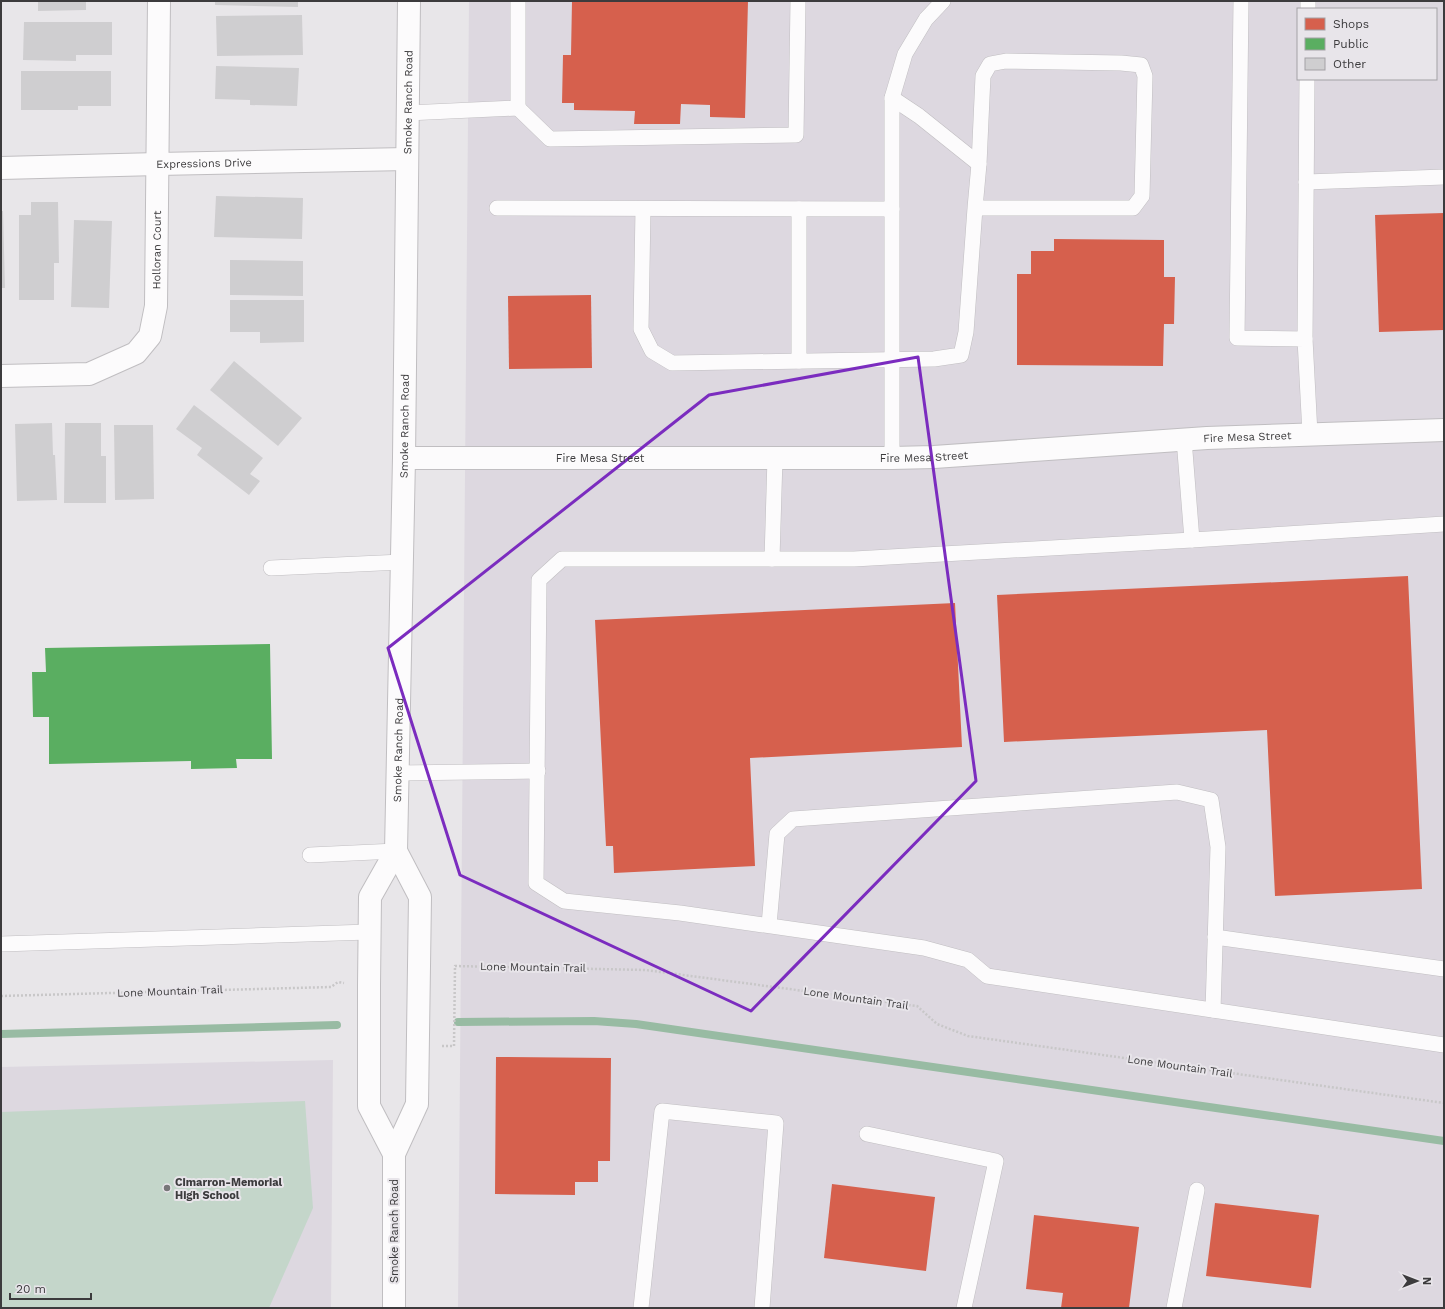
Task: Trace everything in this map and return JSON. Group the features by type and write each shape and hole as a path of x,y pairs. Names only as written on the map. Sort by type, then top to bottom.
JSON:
{"street":[{"name":"Holloran Court","path":"1,376 89,374 136,353 150,336 156,306 159,1"},
{"name":"Smoke Ranch Road","path":"394,1154 369,1106 369,932 370,897 396,851 404,458 408,1"},
{"name":"Expressions Drive","path":"1,168 407,159"},
{"name":"Fire Mesa Street","path":"404,458 892,458 942,456 1184,439 1444,430"},
{"name":"Smoke Ranch Road","path":"394,1308 394,1154 417,1104 420,897 396,851"}],"lane":[{"path":"518,1 518,108 550,139 796,135 798,1"},
{"path":"892,458 892,98 906,54 926,19 943,1"},
{"path":"1241,1 1237,338 1305,339"},
{"path":"643,209 641,329 652,351 672,363 934,359 961,355 966,332 975,208 979,164 983,76 990,64 1006,60 1141,64 1145,76 1142,196 1133,208 975,208"},
{"path":"1308,80 1305,339 1310,434"},
{"path":"892,98 919,116 979,164"},
{"path":"407,113 518,108"},
{"path":"1306,182 1444,177"},
{"path":"496,208 892,209"},
{"path":"799,209 799,361"},
{"path":"1184,439 1192,540"},
{"path":"772,559 775,458"},
{"path":"1444,524 854,559 562,559 539,580 536,883 564,901 680,913 924,948 968,960 988,976 1444,1045"},
{"path":"271,568 402,562"},
{"path":"398,773 538,771"},
{"path":"769,925 777,834 793,819 1177,792 1210,800 1218,847 1213,1010"},
{"path":"310,855 396,851"},
{"path":"1,944 369,932"},
{"path":"1215,937 1444,969"},
{"path":"641,1308 662,1111 776,1123 762,1308"},
{"path":"866,1134 996,1160 964,1308"},
{"path":"1174,1308 1197,1190"}],"path":[{"name":"Lone Mountain Trail","path":"454,1046 455,966 646,970 917,1006 937,1024 968,1036 1444,1103"},
{"name":"Lone Mountain Trail","path":"1,996 331,987 338,982"}],"highlighted area":[{"path":"918,357 976,781 751,1011 460,875 388,648 709,395"}],"shaded area":[{"path":"469,1 1444,1 1444,1308 458,1308"},
{"name":"Cimarron-Memorial High School","path":"333,1060 331,1308 1,1308 1,1067"}],"green space":[{"name":"Cimarron-Memorial High School","path":"305,1101 313,1208 269,1308 1,1308 1,1112"}],"building: Shops":[{"path":"572,1 748,1 745,118 710,117 710,105 681,104 680,124 634,124 635,111 574,110 574,103 562,103 563,55 571,55"},
{"path":"1444,213 1444,330 1379,332 1375,215"},
{"path":"1054,239 1164,240 1164,277 1175,277 1174,324 1164,324 1163,366 1017,365 1017,274 1031,274 1031,251 1054,251"},
{"path":"591,295 592,368 509,369 508,296"},
{"path":"1408,576 1422,889 1275,896 1267,730 1004,742 997,595"},
{"path":"955,603 962,747 750,758 755,866 614,873 613,846 606,846 595,620"},
{"path":"496,1057 611,1058 610,1161 598,1161 598,1182 575,1182 575,1195 495,1194"},
{"path":"832,1184 935,1197 926,1271 824,1258"},
{"path":"1215,1203 1319,1215 1311,1288 1206,1276"},
{"path":"1034,1215 1139,1227 1129,1308 1061,1308 1063,1293 1026,1289"}],"building: Public":[{"path":"270,644 272,759 236,759 237,768 191,769 191,761 49,764 49,717 33,717 32,672 46,672 45,648"}],"building: Other":[{"path":"38,1 86,1 86,10 38,11"},
{"path":"215,1 298,1 298,7 215,5"},
{"path":"302,15 303,55 217,56 216,16"},
{"path":"24,22 112,22 112,55 76,55 76,61 23,60"},
{"path":"216,66 299,68 297,106 250,105 250,100 215,99"},
{"path":"21,71 111,71 111,106 78,106 78,110 21,110"},
{"path":"216,196 303,198 302,239 214,237"},
{"path":"31,202 58,202 59,263 54,263 54,300 19,300 19,215 31,215"},
{"path":"1,211 3,211 5,288 1,288"},
{"path":"74,220 112,221 109,308 71,307"},
{"path":"230,260 303,261 303,296 230,295"},
{"path":"230,300 304,300 304,342 260,343 260,332 230,332"},
{"path":"234,361 302,418 278,446 210,390"},
{"path":"194,405 263,458 250,474 260,481 249,495 197,455 202,448 176,429"},
{"path":"52,423 57,500 17,501 15,424"},
{"path":"65,423 101,423 101,456 106,456 106,503 64,503"},
{"path":"114,425 153,425 154,499 115,500"}],"waterway":[{"path":"458,1022 594,1021 636,1024 1444,1141"},
{"path":"1,1034 337,1025"}],"place":[{"name":"Cimarron-Memorial High School","path":"167,1188"}]}
